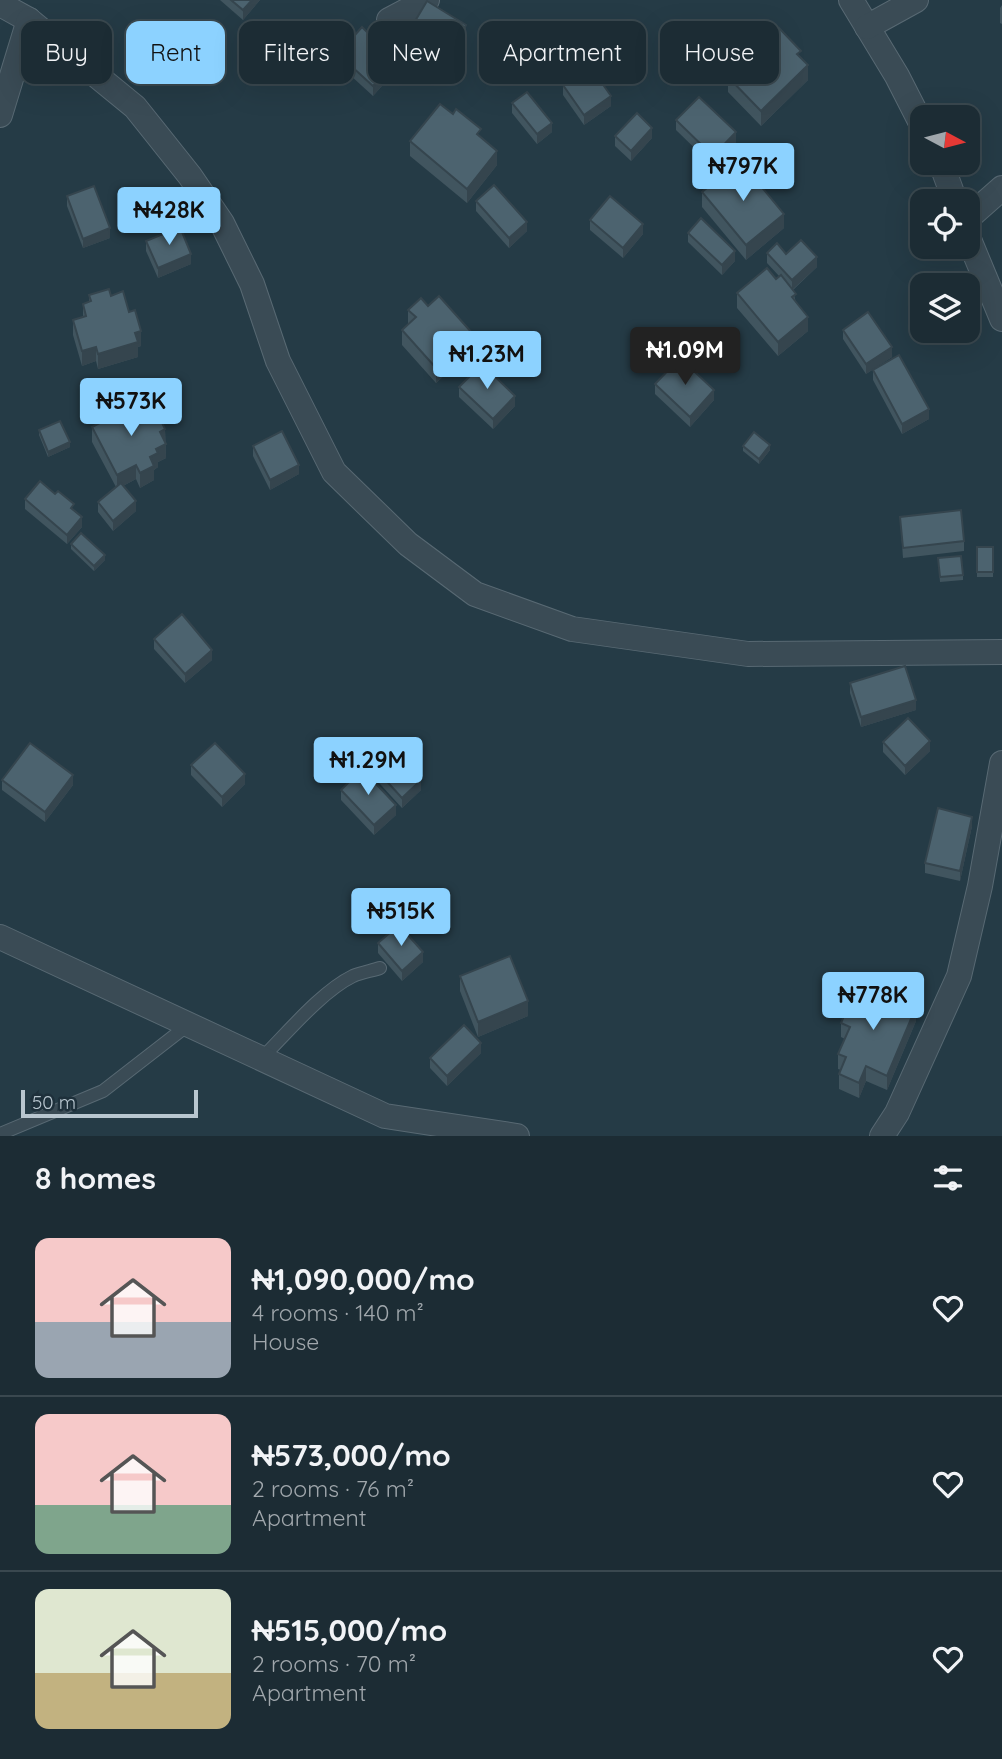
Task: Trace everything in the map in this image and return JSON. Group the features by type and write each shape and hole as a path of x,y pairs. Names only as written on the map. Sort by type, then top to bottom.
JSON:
{"street":[{"path":"389,20 427,0"},
{"path":"851,0 911,105"},
{"path":"867,27 916,0"},
{"path":"0,4 29,20 135,107 222,223 252,284 278,361 334,472 408,544 475,594 572,629 748,654 1002,652"},
{"path":"0,115 29,20"},
{"path":"980,207 1002,188"},
{"path":"977,259 1002,319"},
{"path":"882,1136 897,1113 959,976 980,886 1002,763"},
{"path":"0,937 385,1116 517,1136"}],"lane":[{"path":"262,1058 310,1010 343,982 380,968"},
{"path":"0,1134 103,1091 188,1025"}],"building":[{"path":"231,0 252,0 243,10"},
{"path":"427,1 460,21 415,21"},
{"path":"362,27 368,33 368,81 354,69 354,36"},
{"path":"779,28 801,51 797,54 808,65 761,111 735,84 779,84"},
{"path":"603,84 611,96 584,115 563,85"},
{"path":"527,92 552,123 537,134 512,103"},
{"path":"699,97 736,132 713,156 676,120"},
{"path":"440,104 453,114 456,109 481,129 477,134 497,151 467,189 410,141"},
{"path":"637,113 652,128 631,151 615,136"},
{"path":"740,161 784,214 746,245 702,192"},
{"path":"494,185 527,222 509,238 476,201"},
{"path":"94,186 110,228 83,239 67,196"},
{"path":"610,196 643,224 623,248 590,220"},
{"path":"701,218 735,251 722,265 688,233"},
{"path":"180,227 191,254 158,268 146,241"},
{"path":"801,240 817,257 792,280 767,253 777,243 786,254"},
{"path":"767,268 776,279 781,275 796,294 792,297 808,317 778,342 737,293"},
{"path":"109,289 111,296 123,291 129,312 135,310 141,331 135,333 138,342 98,354 96,347 82,351 73,320 86,316 83,304 91,301 89,295"},
{"path":"439,296 473,334 436,368 402,330 416,317 408,310 421,298 428,306"},
{"path":"868,312 892,347 866,364 843,330"},
{"path":"899,355 929,409 902,424 873,370"},
{"path":"680,358 714,390 690,417 655,384"},
{"path":"482,364 515,396 493,419 459,387"},
{"path":"143,400 148,409 154,406 165,429 160,432 166,444 156,449 158,453 150,457 154,466 140,473 136,465 117,475 92,427"},
{"path":"60,421 70,442 48,452 39,430"},
{"path":"282,431 299,465 270,480 253,446"},
{"path":"754,432 770,445 759,459 743,446"},
{"path":"40,481 55,494 58,491 74,504 71,508 82,517 67,535 25,499"},
{"path":"121,483 136,501 113,521 98,502"},
{"path":"961,510 964,541 903,548 900,517"},
{"path":"81,533 105,555 94,566 71,544"},
{"path":"977,547 993,547 993,572 977,572"},
{"path":"961,556 963,575 940,577 938,558"},
{"path":"182,614 212,650 185,674 154,639"},
{"path":"905,666 916,700 861,717 850,683"},
{"path":"908,718 930,741 905,766 883,742"},
{"path":"30,743 73,775 45,812 2,780"},
{"path":"215,743 245,774 222,797 191,765"},
{"path":"390,745 421,780 402,798 370,763"},
{"path":"362,769 396,805 374,825 341,790"},
{"path":"938,808 972,817 960,871 925,863"},
{"path":"399,925 423,952 402,971 378,943"},
{"path":"510,956 528,1001 478,1022 460,976"},
{"path":"871,987 916,1007 887,1076 866,1066 859,1083 839,1074 846,1057 838,1054 850,1027 841,1023 856,988 868,994"},
{"path":"464,1025 481,1043 447,1076 430,1058"}]}
